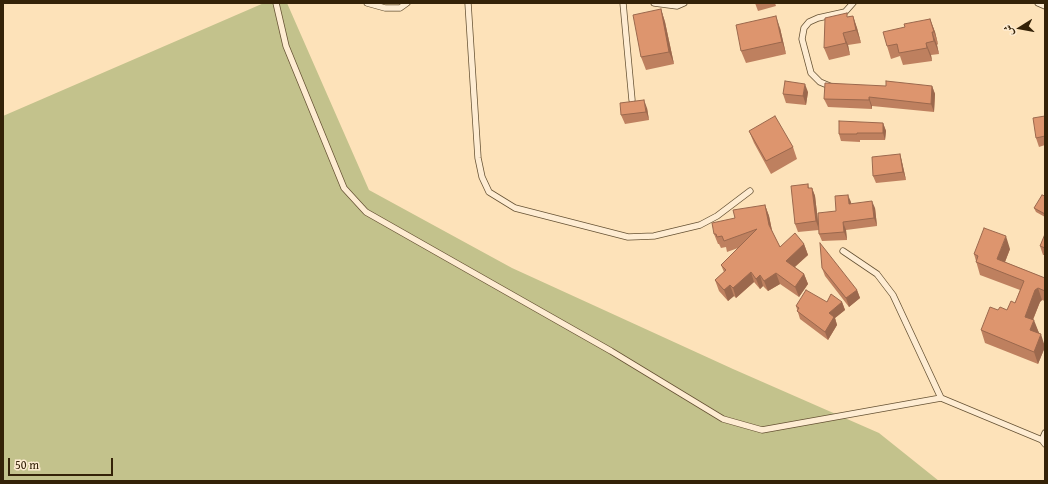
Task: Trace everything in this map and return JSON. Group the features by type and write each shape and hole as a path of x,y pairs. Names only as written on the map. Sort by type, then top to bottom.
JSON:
{"lane":[{"path":"276,3 286,46 344,188 366,212 611,351 723,419 744,427 762,430 941,398 1043,442 1045,433"},
{"path":"367,3 385,8 400,8 407,3"},
{"path":"468,3 478,158 482,177 490,192 516,208 628,237 654,236 700,225 717,216 750,191"},
{"path":"623,3 632,100"},
{"path":"654,3 677,6 684,3"},
{"path":"837,87 829,87 820,82 811,73 802,40 804,28 809,22 818,18 845,12 853,3"},
{"path":"1038,3 1045,6"},
{"path":"844,251 878,274 893,295 941,398"}],"shaded area":[{"path":"264,3 287,3 369,190 512,268 733,369 879,433 939,481 3,481 3,116"}],"building":[{"path":"661,9 669,52 641,57 633,15"},
{"path":"847,13 847,17 853,16 856,30 843,33 846,43 824,48 825,18"},
{"path":"776,16 782,42 741,51 736,25"},
{"path":"930,19 934,32 932,32 934,41 926,43 927,48 899,53 897,44 887,46 883,32 905,27 904,24"},
{"path":"785,81 805,84 803,96 783,94"},
{"path":"886,81 932,86 931,104 869,97 869,100 824,99 825,83 886,86"},
{"path":"644,100 646,112 621,115 620,103"},
{"path":"775,116 793,147 766,161 749,131"},
{"path":"1045,116 1045,136 1036,138 1033,118"},
{"path":"839,121 883,123 883,133 839,134"},
{"path":"900,154 903,172 873,176 872,157"},
{"path":"808,184 808,188 812,188 816,221 795,224 791,186"},
{"path":"848,195 849,204 872,201 874,218 843,222 844,232 819,234 818,213 836,211 835,196"},
{"path":"1042,195 1045,196 1045,214 1034,208"},
{"path":"765,205 769,225 780,247 795,233 804,244 786,261 804,274 795,287 776,273 764,281 760,275 756,279 751,272 733,288 730,285 724,290 715,280 726,270 721,265 757,229 724,241 722,236 717,237 716,234 714,234 712,223 735,218 733,210"},
{"path":"984,228 1006,236 997,259 1045,278 1045,291 1038,288 1035,290 1025,317 1034,320 1030,330 1041,334 1034,352 981,330 990,307 998,310 1000,307 1007,310 1011,301 1015,303 1024,281 976,262 978,256 974,254"},
{"path":"1045,234 1045,248 1040,246"},
{"path":"820,243 857,290 846,298 822,268"},
{"path":"806,290 827,302 831,294 842,302 829,313 834,317 825,332 797,311 799,308 796,306"}]}
